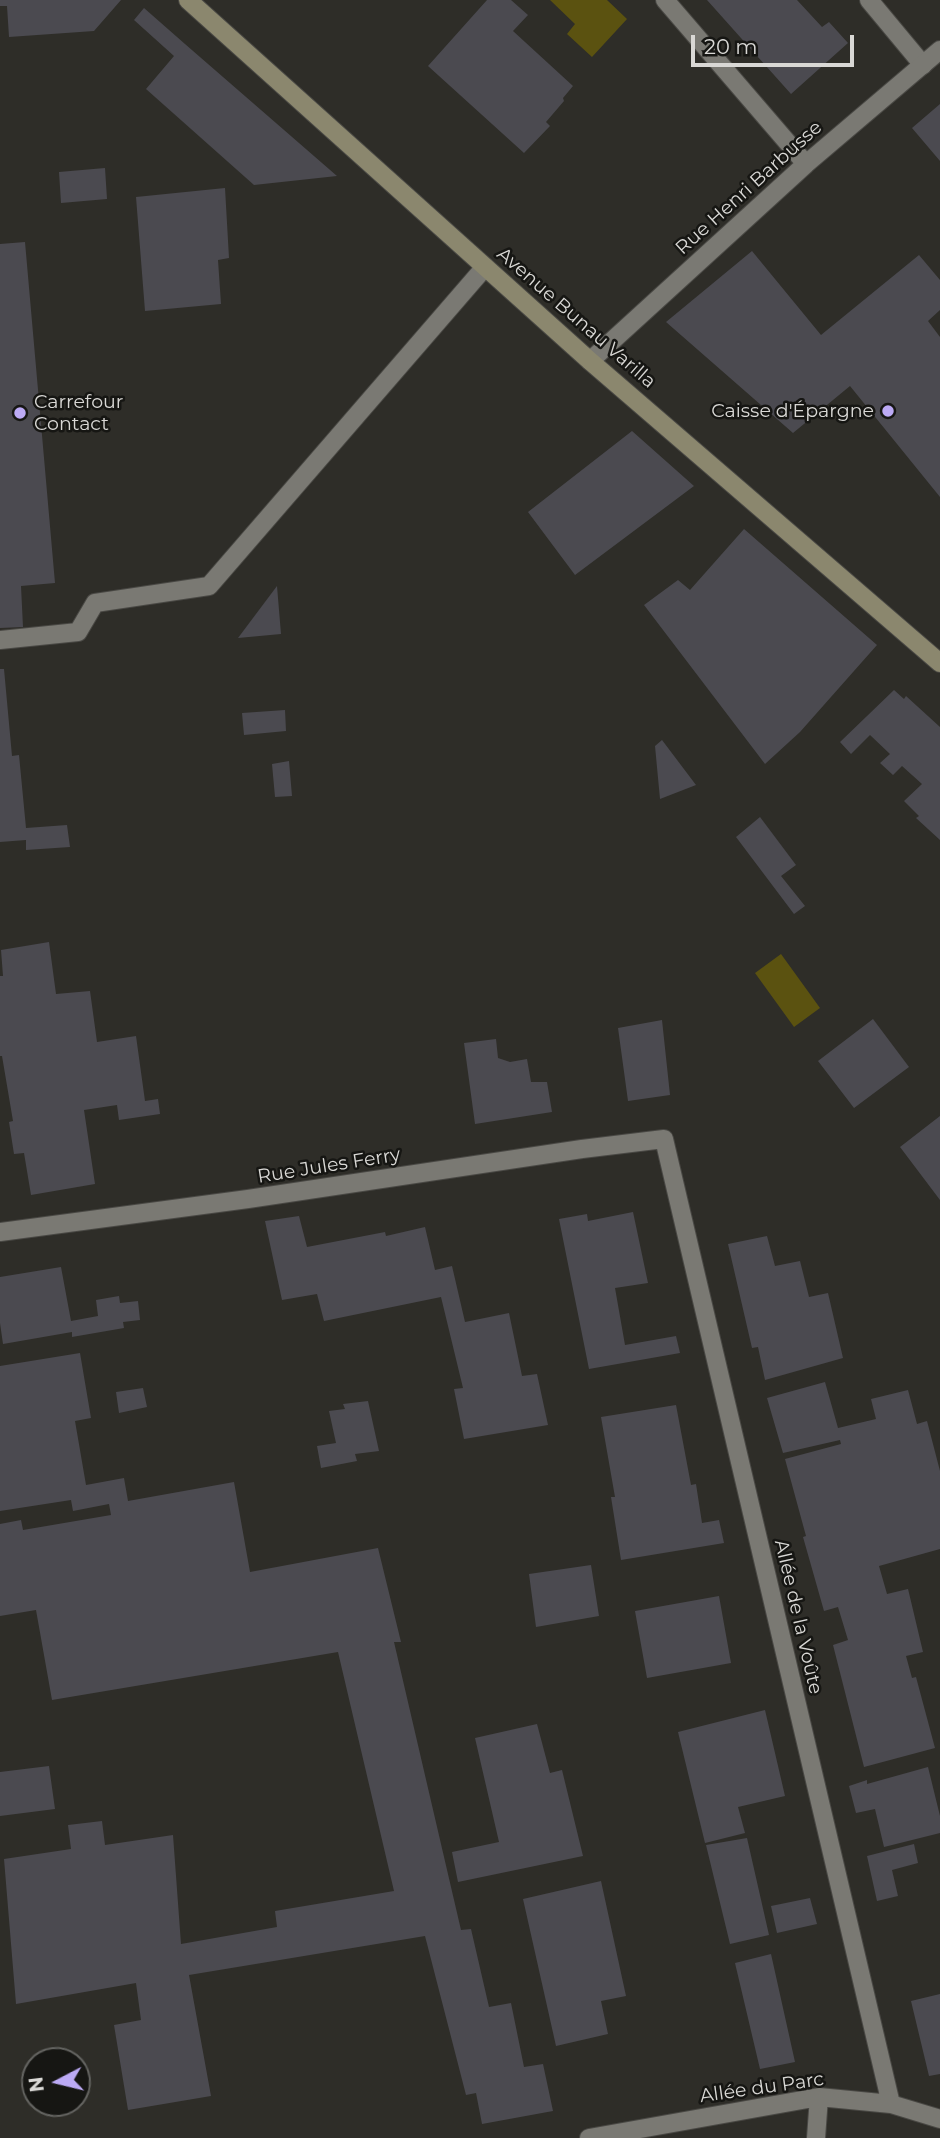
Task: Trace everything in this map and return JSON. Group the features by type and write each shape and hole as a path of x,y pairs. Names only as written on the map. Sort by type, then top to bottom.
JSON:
{"main road":[{"name":"Avenue Bunau Varilla","path":"188,0 590,361 940,663"}],"street":[{"path":"665,0 806,164"},
{"path":"869,0 923,65"},
{"name":"Rue Henri Barbusse","path":"590,361 806,164 940,50"},
{"path":"0,640 78,632 95,603 209,586 485,267"},
{"name":"Rue Jules Ferry","path":"0,1232 664,1139"},
{"name":"Allée de la Voûte","path":"664,1139 891,2104"},
{"path":"816,2138 819,2097"},
{"name":"Allée du Parc","path":"589,2138 819,2097 891,2104 940,2119"}],"shaded area":[{"path":"550,0 607,0 627,19 592,57 567,34 575,24"},
{"path":"781,954 820,1008 794,1027 755,973"}],"building":[{"path":"0,0 121,0 94,31 9,37 7,6 0,6"},
{"path":"487,0 511,0 528,15 513,31 573,86 546,122 550,126 524,153 428,66"},
{"path":"707,0 797,0 822,27 829,22 848,43 791,94"},
{"path":"144,8 337,176 254,185 146,89 174,56 134,20"},
{"path":"940,104 940,161 912,128"},
{"path":"105,168 107,199 61,203 59,172"},
{"path":"225,188 229,258 218,260 221,304 145,311 136,197"},
{"name":"Carrefour Contact","path":"25,242 55,583 21,586 23,627 0,628 0,244"},
{"path":"752,251 821,335 919,255 940,280 940,310 928,321 940,337 940,497 850,386 793,433 666,322"},
{"path":"632,431 694,486 575,575 528,512"},
{"path":"744,529 877,645 800,732 765,764 644,605 678,580 690,590"},
{"path":"277,586 281,634 238,638"},
{"path":"0,669 4,669 12,756 19,755 26,828 67,825 70,847 26,850 26,840 0,842"},
{"path":"894,690 904,699 906,696 940,727 940,840 916,818 919,816 904,801 922,784 902,766 893,775 880,763 890,754 870,735 851,754 840,742"},
{"path":"285,710 286,731 244,735 242,713"},
{"path":"662,740 696,785 660,799 655,746"},
{"path":"289,761 292,796 275,797 272,764"},
{"path":"760,817 796,865 781,876 805,906 794,914 736,837"},
{"path":"49,942 56,994 90,991 97,1042 136,1036 145,1101 158,1099 160,1114 119,1120 117,1105 84,1110 95,1184 31,1195 24,1153 14,1154 9,1122 13,1121 0,1056 0,976 3,976 1,950"},
{"path":"873,1019 909,1067 854,1108 818,1061"},
{"path":"662,1020 670,1095 628,1101 618,1028"},
{"path":"496,1039 498,1058 510,1062 527,1059 531,1082 547,1082 552,1112 475,1124 464,1043"},
{"path":"940,1116 940,1200 900,1147"},
{"path":"633,1212 648,1283 615,1288 625,1345 676,1336 680,1353 589,1369 559,1219 587,1214 588,1221"},
{"path":"299,1216 307,1247 385,1232 386,1236 425,1227 435,1270 452,1266 465,1322 509,1313 522,1376 537,1374 548,1425 464,1439 454,1389 463,1388 441,1297 324,1321 317,1294 282,1300 265,1221"},
{"path":"767,1236 775,1266 800,1261 809,1297 828,1293 843,1358 765,1380 758,1347 752,1348 728,1244"},
{"path":"61,1267 71,1321 98,1316 96,1300 119,1296 120,1303 138,1301 140,1320 123,1322 124,1328 72,1337 72,1332 3,1344 0,1277"},
{"path":"80,1353 91,1418 75,1421 86,1485 124,1478 128,1501 234,1482 250,1572 378,1548 401,1642 394,1642 461,1930 471,1929 489,2007 511,2003 524,2067 543,2064 553,2111 482,2124 476,2093 466,2095 425,1936 189,1975 211,2096 128,2110 114,2025 141,2020 136,1983 16,2004 4,1859 71,1849 68,1825 102,1821 105,1845 173,1835 181,1944 277,1927 275,1911 394,1891 338,1652 52,1700 36,1610 0,1616 0,1524 21,1520 23,1530 111,1515 109,1504 73,1511 71,1500 0,1511 0,1366"},
{"path":"825,1382 838,1428 876,1419 871,1399 908,1390 917,1424 927,1421 940,1471 940,1549 879,1566 887,1594 908,1589 923,1652 906,1656 912,1678 916,1677 935,1748 864,1767 833,1645 848,1640 838,1607 824,1611 785,1459 841,1444 840,1440 783,1453 767,1398"},
{"path":"143,1388 147,1407 119,1413 116,1392"},
{"path":"368,1401 379,1451 355,1454 357,1461 321,1468 317,1446 336,1443 329,1411 345,1409 343,1404"},
{"path":"676,1405 691,1485 696,1484 702,1523 719,1520 724,1543 621,1560 611,1497 615,1497 601,1417"},
{"path":"591,1565 599,1616 536,1627 529,1574"},
{"path":"719,1596 731,1663 647,1678 635,1611"},
{"path":"765,1710 785,1796 738,1807 745,1833 705,1843 678,1732"},
{"path":"537,1724 550,1773 562,1770 583,1856 458,1882 452,1852 499,1842 475,1738"},
{"path":"49,1766 55,1809 0,1816 0,1772"},
{"path":"928,1767 940,1816 940,1833 884,1847 875,1809 856,1813 849,1786 867,1780 867,1784"},
{"path":"747,1838 769,1935 730,1944 706,1845"},
{"path":"914,1844 918,1863 892,1870 898,1896 877,1901 867,1856"},
{"path":"601,1881 626,1996 601,2001 608,2034 556,2046 523,1899"},
{"path":"810,1898 817,1924 777,1933 771,1906"},
{"path":"771,1954 795,2062 760,2069 735,1963"},
{"path":"940,1994 940,2074 929,2076 911,2001"}],"place":[{"name":"Caisse d'Épargne","path":"888,411"},
{"name":"Carrefour Contact","path":"20,413"}]}
